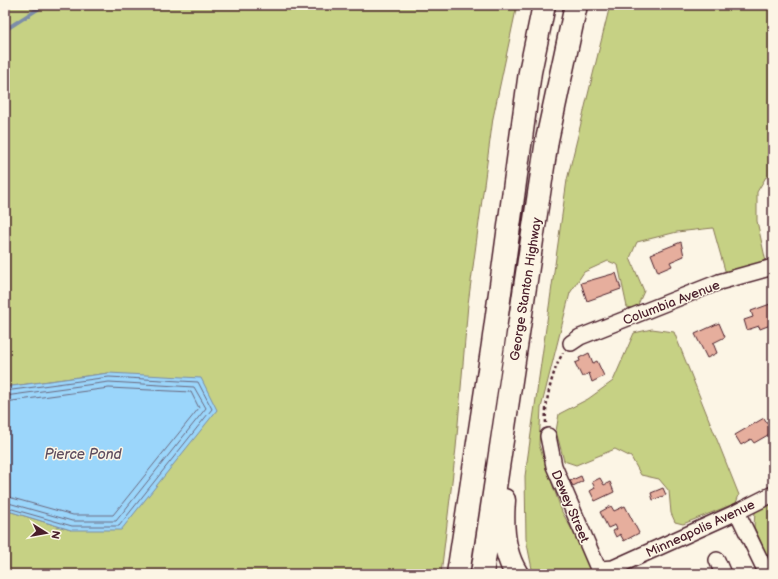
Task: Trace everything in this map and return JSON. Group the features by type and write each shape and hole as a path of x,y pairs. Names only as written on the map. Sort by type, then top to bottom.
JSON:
{"highway":[{"name":"George Stanton Highway","path":"458,574 493,344 530,72 544,5"},
{"name":"George Stanton Highway","path":"482,574 547,140 576,5"},
{"path":"514,356 503,512 508,556 517,574"}],"street":[{"name":"Columbia Avenue","path":"572,343 580,337 719,282 773,266"},
{"name":"Dewey Street","path":"548,436 554,466 596,566 604,569"},
{"name":"Minneapolis Avenue","path":"604,569 613,568 737,512 773,494"},
{"path":"737,512 767,574"},
{"path":"718,560 724,574"}],"path":[{"path":"548,436 546,415 553,375 559,360 572,343"}],"green space":[{"path":"5,5 517,5 493,118 468,304 456,448 441,574 5,574 5,510 71,530 109,373 5,387"},
{"path":"610,5 773,5 773,176 766,177 757,192 757,221 766,262 726,274 713,228 677,232 637,242 630,258 644,291 636,309 627,307 618,265 608,261 584,272 570,293 541,408 539,445 562,512 597,574 533,574 526,539 525,476 567,180"},
{"path":"652,329 674,332 739,495 736,503 683,524 675,522 671,513 669,491 659,479 641,475 631,457 615,449 576,465 564,461 556,431 559,414 588,399 613,381 634,333"},
{"path":"773,502 773,569 754,527 755,511"}],"water":[{"name":"Pierce Pond","path":"109,373 201,378 217,410 121,530 71,530 5,510 5,387"}],"building":[{"path":"681,242 684,256 670,262 672,266 658,272 651,254"},
{"path":"616,273 621,289 587,301 581,283"},
{"path":"773,303 773,324 760,329 759,326 747,330 744,320 753,317 751,311"},
{"path":"719,323 725,337 713,343 717,353 707,358 695,334"},
{"path":"589,353 593,363 597,361 604,376 592,382 589,373 582,377 575,363 580,361 579,358"},
{"path":"764,418 773,432 754,443 751,439 741,445 735,435"},
{"path":"581,476 583,481 573,486 570,481"},
{"path":"600,478 604,485 610,482 614,492 595,501 590,491 595,488 592,482"},
{"path":"663,488 666,495 653,500 651,493"},
{"path":"611,506 614,511 625,506 639,533 624,541 620,534 616,537 613,531 617,529 615,525 608,528 600,512"}],"waterway":[{"path":"5,30 44,5"}]}
